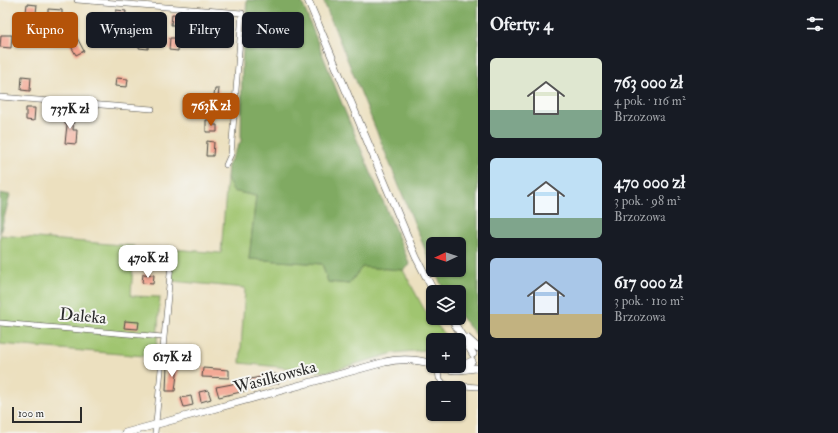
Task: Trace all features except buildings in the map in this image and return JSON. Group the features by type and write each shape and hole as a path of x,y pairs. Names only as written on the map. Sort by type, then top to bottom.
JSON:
{"street":[{"path":"77,0 242,13 231,154 226,165"},
{"path":"308,0 416,257 430,285"},
{"path":"0,98 152,109"},
{"path":"155,433 172,253"},
{"name":"Daleka","path":"0,323 163,337"},
{"path":"455,325 476,358"},
{"path":"466,364 476,358"},
{"path":"466,365 476,358"},
{"name":"Wasilkowska","path":"125,433 385,362 396,360 413,360 426,363"},
{"path":"438,373 439,378 444,384 478,387"}],"green space":[{"path":"247,0 301,0 344,109 410,265 403,270 362,267 349,284 328,282 322,264 249,259 256,196 233,191 227,178 228,165 241,141 243,48 304,48 304,12 246,12"},
{"path":"323,0 478,0 478,337 466,323 466,285 442,285 438,277 466,277 466,237 426,237 426,252"},
{"path":"227,178 233,191 256,196 249,259 322,264 328,282 349,284 362,267 403,270 426,311 426,325 437,325 443,333 426,333 426,350 394,353 328,372 240,363 245,288 171,281 173,249 221,253"},
{"path":"0,193 10,195 0,234"},
{"path":"0,235 134,246 131,296 160,297 156,357 0,344"}]}
